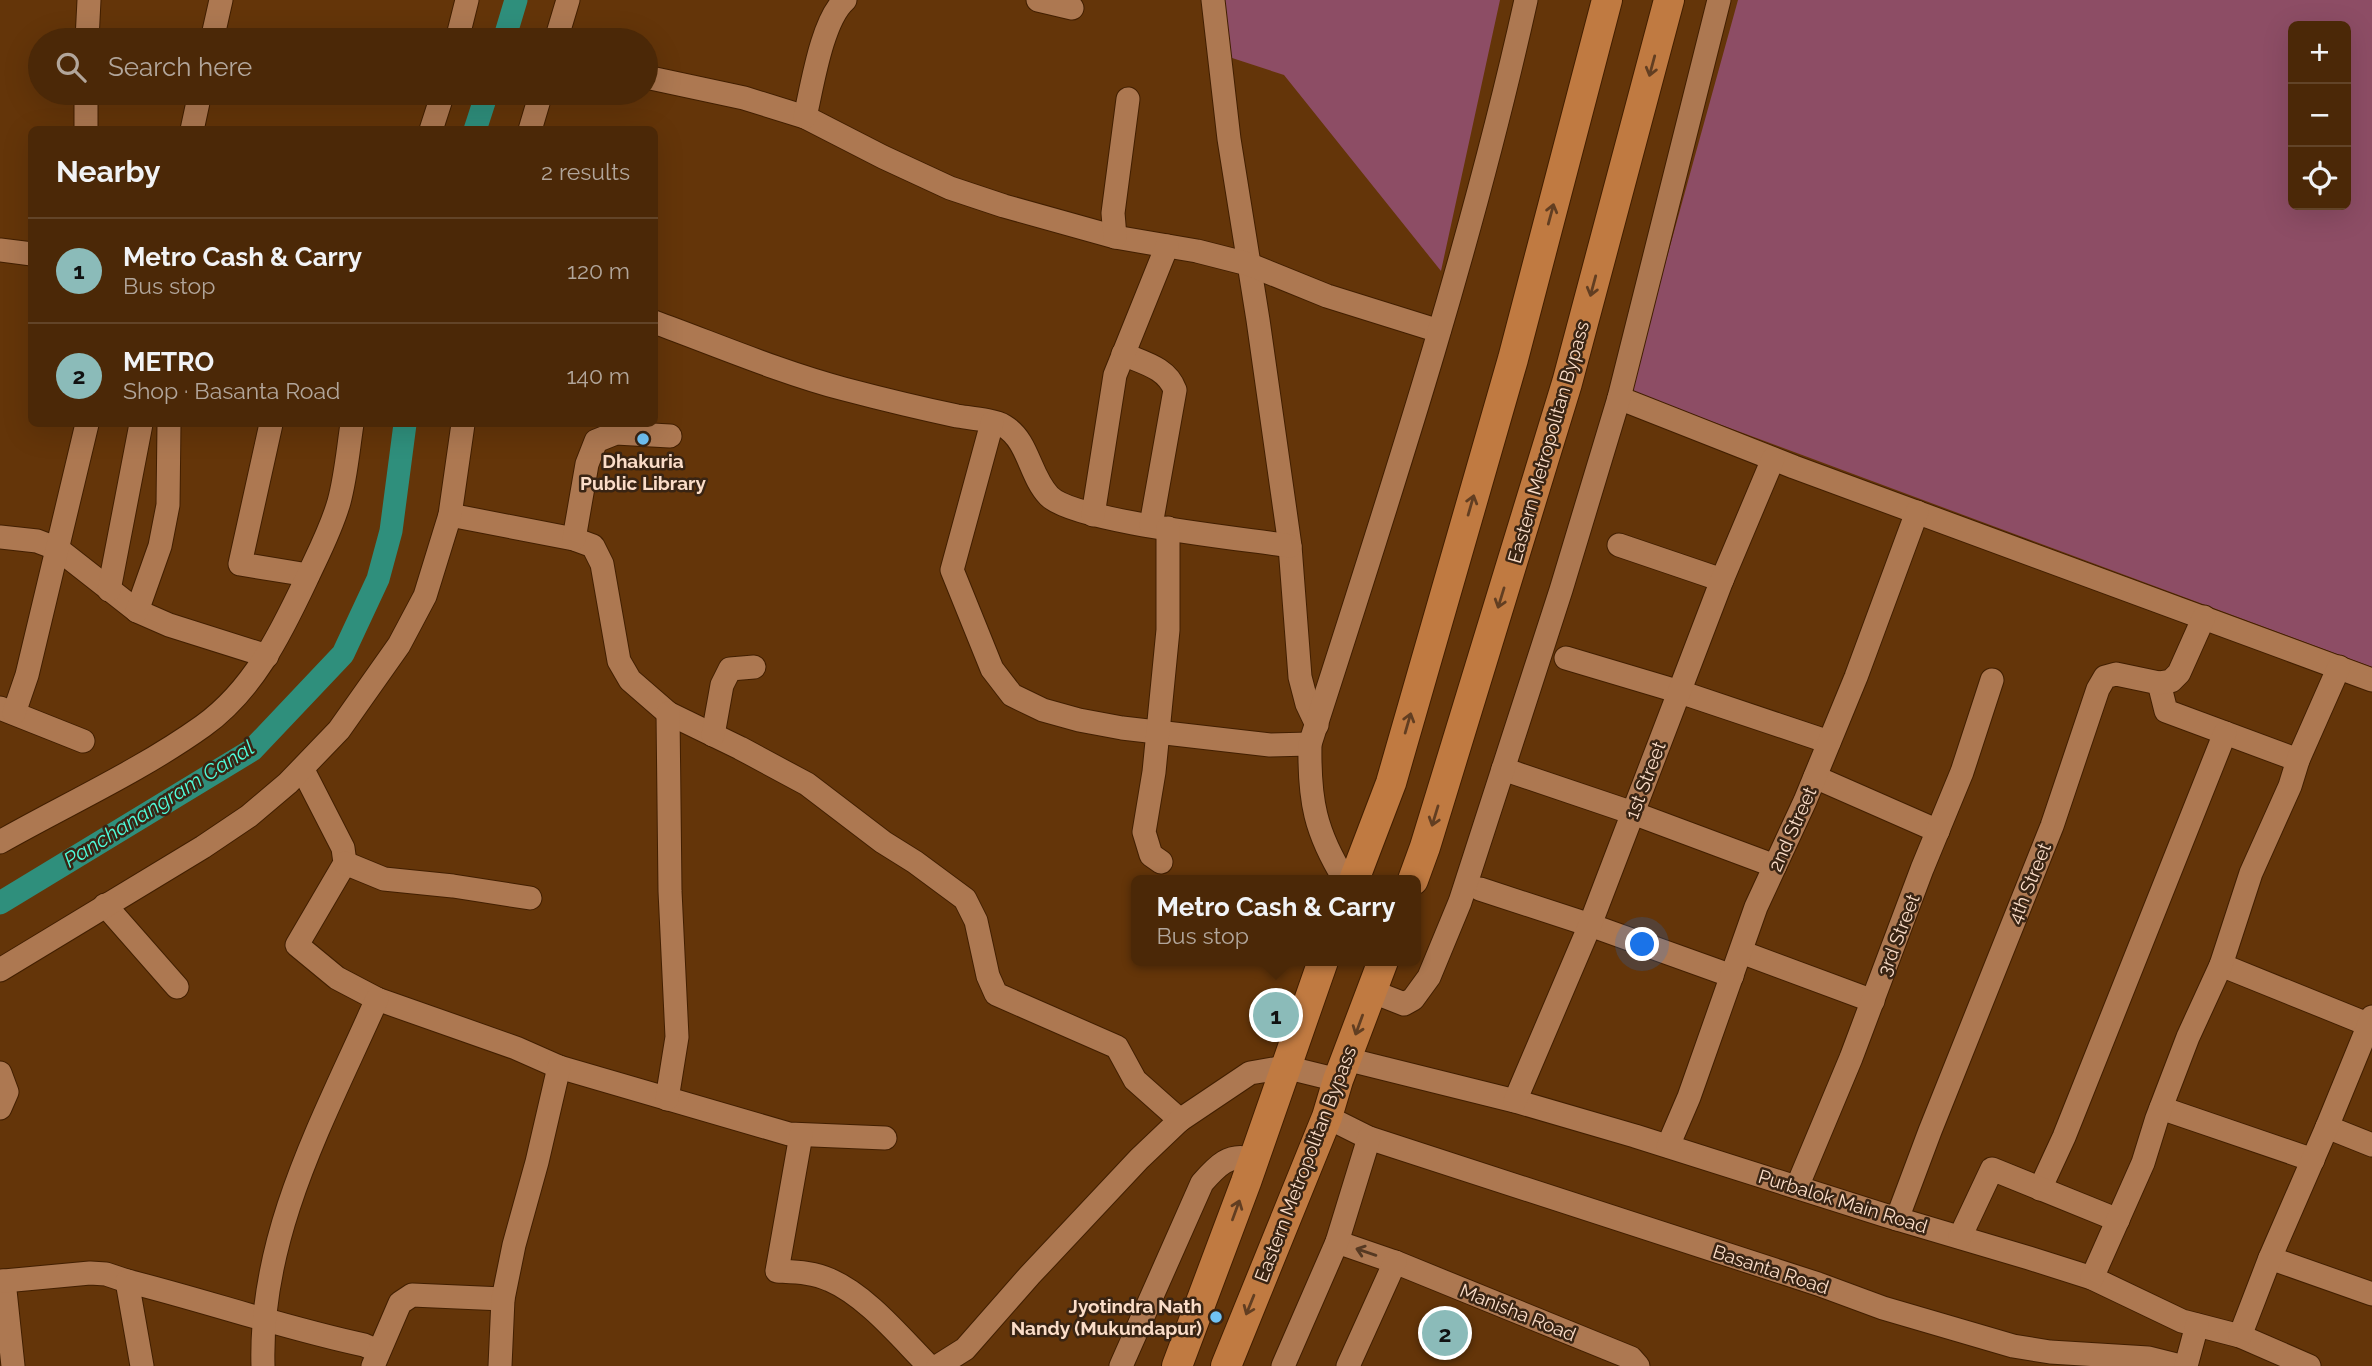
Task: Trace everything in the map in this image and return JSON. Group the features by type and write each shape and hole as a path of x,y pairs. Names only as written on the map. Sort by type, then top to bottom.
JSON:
{"main road":[{"path":"1356,875 1391,783 1513,359 1607,0"},
{"name":"Eastern Metropolitan Bypass","path":"1415,875 1567,383 1669,0"},
{"path":"1177,1366 1321,966"},
{"name":"Eastern Metropolitan Bypass","path":"1226,1366 1327,1117 1350,1068 1371,991 1381,966"}],"street":[{"path":"88,28 89,0"},
{"path":"215,28 221,0"},
{"path":"460,28 467,0"},
{"path":"560,28 568,0"},
{"path":"805,117 827,29 839,5 845,0"},
{"path":"1038,0 1072,8"},
{"path":"1213,0 1229,139 1290,546 1300,677 1313,734"},
{"path":"1342,875 1322,839 1310,775 1313,734 1439,331 1509,73 1525,0"},
{"path":"1371,991 1404,1004 1413,999 1429,977 1460,902 1561,590 1619,398 1719,0"},
{"path":"658,80 744,98 805,117 950,188 1003,206 1115,237 1248,264 1327,296 1439,331"},
{"path":"1115,237 1113,213 1128,99"},
{"path":"86,105 86,126"},
{"path":"193,126 197,105"},
{"path":"431,126 439,105"},
{"path":"531,126 537,105"},
{"path":"1093,515 1115,375 1167,246"},
{"path":"0,250 28,254"},
{"path":"658,323 841,388 1003,425 1020,440 1033,471 1049,496 1069,508 1093,515 1290,546"},
{"path":"1124,354 1164,373 1171,379 1175,390 1159,526 1168,630 1154,772 1143,832 1151,855 1161,862"},
{"path":"1619,398 1773,459 2372,680"},
{"path":"992,423 952,570 992,669 1012,695 1043,709 1079,720 1157,733 1270,745 1313,734"},
{"path":"83,741 7,711 27,675 86,427"},
{"path":"109,590 140,427"},
{"path":"137,611 160,546 168,505 169,427"},
{"path":"270,427 240,564 308,575"},
{"path":"0,842 92,793 204,725 247,684 267,656 332,523 339,500 351,427"},
{"path":"0,970 203,847 249,816 303,769 339,730 399,645 425,597 450,515 463,427"},
{"path":"574,539 587,464 596,441 616,433 670,436"},
{"name":"1st Street","path":"1515,1101 1590,925 1722,580 1773,459"},
{"name":"2nd Street","path":"1668,1146 1689,1097 1756,906 1815,777 1856,677 1917,512"},
{"path":"450,515 574,539 593,546 602,564 619,661 629,680 668,713 807,784 883,842 965,899 976,921 988,976 996,994 1117,1048 1135,1080 1180,1120"},
{"path":"0,537 37,541 58,549 137,611 169,625 267,656"},
{"path":"1619,545 1722,580"},
{"path":"2204,617 2179,673 2171,681 2159,683 2166,711 2298,760"},
{"path":"1566,658 1680,692 1829,742"},
{"path":"713,735 722,685 730,669 754,667"},
{"path":"2092,1278 2143,1163 2188,1037 2221,965 2251,873 2339,667"},
{"name":"4th Street","path":"1897,1219 2052,826 2098,689 2105,677 2116,674 2159,683"},
{"name":"3rd Street","path":"1797,1187 1962,772 1992,680"},
{"path":"667,1100 677,1037 670,891 668,713"},
{"path":"2040,1189 2064,1137 2225,733"},
{"path":"303,769 343,848 345,863 297,945 337,978 377,999 516,1048 559,1067 667,1100 789,1134 885,1138"},
{"path":"1503,769 1633,813 1774,866"},
{"path":"1815,777 1938,831"},
{"path":"345,863 384,879 530,898"},
{"path":"1480,889 1732,976"},
{"path":"105,905 177,988"},
{"path":"1741,952 1873,1001"},
{"path":"2221,965 2371,1023 2270,1258 2240,1336"},
{"path":"263,1366 270,1272 285,1213 313,1142 377,999"},
{"path":"500,1366 503,1299 559,1067"},
{"path":"938,1366 965,1349 1030,1275 1139,1159 1180,1120 1250,1073 1284,1067"},
{"name":"Purbalok Main Road","path":"1284,1067 1350,1068 1515,1101 2092,1278 2182,1321 2240,1336 2309,1366"},
{"path":"0,1073 7,1092 0,1108"},
{"path":"2161,1108 2313,1160"},
{"name":"Basanta Road","path":"1327,1117 1369,1138 1980,1338 2050,1352 2138,1357 2180,1366"},
{"path":"2328,1127 2372,1145"},
{"path":"801,1135 777,1271 811,1273 831,1280 856,1295 929,1366"},
{"path":"1283,1366 1337,1242 1369,1138"},
{"path":"1121,1366 1202,1183 1219,1163 1244,1156 1253,1160"},
{"path":"1960,1237 1992,1168 2118,1220"},
{"name":"Manisha Road","path":"1337,1242 1395,1262 1631,1358 1638,1366"},
{"path":"2270,1258 2372,1294"},
{"path":"1348,1366 1395,1262"},
{"path":"13,1366 2,1281 106,1274 265,1321 364,1345 376,1358 400,1303 412,1296 503,1299"},
{"path":"127,1281 142,1366"},
{"path":"2186,1366 2197,1325"}],"shaded area":[{"path":"1224,0 1500,0 1441,271 1284,75 1229,57"},
{"path":"1738,0 2372,0 2372,667 1630,391"}],"waterway":[{"name":"Panchanangram Canal","path":"508,28 516,0"},
{"name":"Panchanangram Canal","path":"476,126 483,105"},
{"name":"Panchanangram Canal","path":"0,903 252,750 343,654 378,579 391,531 405,427"}],"place":[{"name":"Dhakuria Public Library","path":"643,439"},
{"name":"Metro Cash & Carry","path":"1276,1015"},
{"name":"Jyotindra Nath Nandy (Mukundapur)","path":"1216,1317"},
{"name":"METRO","path":"1445,1333"}]}
